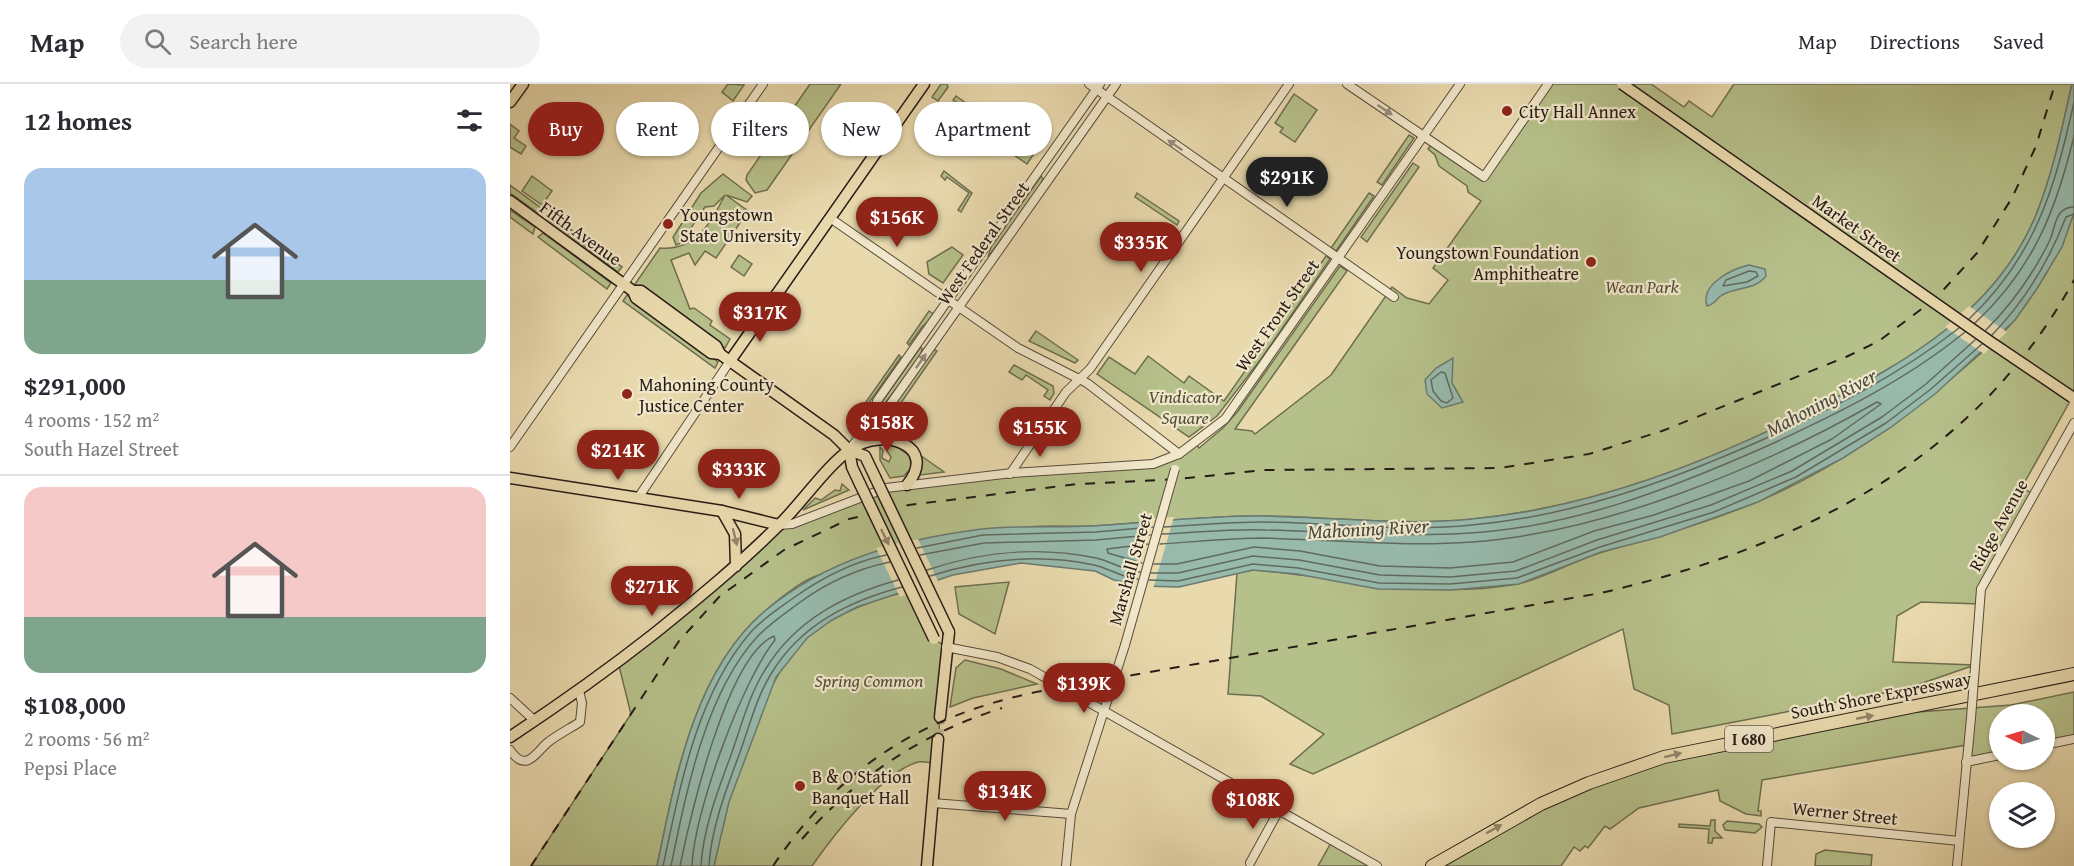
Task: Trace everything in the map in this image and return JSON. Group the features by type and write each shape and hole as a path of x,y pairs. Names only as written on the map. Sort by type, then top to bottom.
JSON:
{"highway":[{"name":"South Shore Expressway","path":"1432,866 1540,804 1589,783 1664,757 2074,674"}],"main road":[{"path":"510,102 523,84"},
{"path":"730,361 924,84"},
{"name":"Market Street","path":"1622,84 1992,343 2073,397"},
{"name":"Fifth Avenue","path":"510,201 623,284 633,291 640,291 716,346 720,354 834,435 849,450 865,456 949,632 946,647"},
{"path":"510,737 618,662 736,566 779,525 849,450 875,438 894,439 901,443 914,454 917,461 914,476 907,485"},
{"path":"849,450 852,467 934,639 946,647 940,717"},
{"path":"510,478 722,512 779,525"},
{"path":"722,512 735,534 736,566"},
{"path":"927,866 938,739"}],"street":[{"path":"510,447 763,84"},
{"name":"West Federal Street","path":"873,417 887,409 1116,84"},
{"path":"1010,474 1066,392 1081,379 1289,84"},
{"path":"1347,84 1484,177 1548,84"},
{"name":"West Front Street","path":"779,525 792,524 886,488 1010,474 1153,464 1179,454 1225,419 1460,84"},
{"path":"1095,86 1222,179 1394,297"},
{"name":"West Federal Street","path":"849,450 873,417 877,401 1095,86"},
{"path":"830,218 1018,348 1081,379 1179,454"},
{"path":"638,498 730,361"},
{"name":"Ridge Avenue","path":"1957,866 1981,589 2074,423"},
{"name":"Marshall Street","path":"1066,866 1071,814 1125,645 1179,454"},
{"path":"946,647 1014,662 1104,710 1377,866"},
{"path":"510,750 516,758 524,760 537,756 545,744 580,722 582,703 579,690"},
{"path":"510,698 535,721"},
{"path":"2055,743 2074,739"},
{"path":"1966,762 1989,757"},
{"path":"933,803 1071,814"},
{"path":"1250,863 1279,810"},
{"name":"Werner Street","path":"1767,866 1771,822 1959,842"}],"green space":[{"path":"728,84 744,85 733,101 722,92"},
{"path":"810,84 841,84 828,102 821,102 821,113 809,130 809,102 798,102"},
{"path":"941,84 947,84 948,87 938,101 932,97"},
{"name":"Wean Park","path":"1548,84 1651,84 1684,107 1689,101 1712,117 1734,84 2072,84 2052,167 2036,215 2019,249 1997,280 1972,307 1914,353 1816,408 1692,464 1650,479 1606,493 1518,513 1473,519 1421,522 1243,516 1093,526 1029,527 818,575 798,586 765,611 741,636 721,664 704,695 680,763 657,866 531,866 631,714 618,662 779,525 886,488 1153,464 1195,443 1199,448 1223,428 1238,411 1340,266 1347,271 1235,429 1252,431 1255,434 1331,375 1392,287 1407,298 1429,304 1448,280 1433,268 1481,201 1468,192 1467,186 1439,166 1435,155 1428,149 1433,143 1484,177"},
{"path":"1294,94 1317,110 1295,142 1280,132 1283,128 1275,123"},
{"path":"956,96 964,102 956,102 953,100"},
{"path":"510,124 519,131 514,138 526,146 521,154 510,147"},
{"path":"1409,135 1414,138 1382,185 1377,182"},
{"path":"760,156 791,156 767,190 755,193 746,180"},
{"path":"1015,156 1032,156 1027,164"},
{"path":"1413,163 1419,167 1367,242 1361,237"},
{"path":"944,171 972,193 961,212 958,210 969,193 947,177 945,180 941,176"},
{"path":"723,174 752,196 747,202 726,195 748,211 716,258 705,251 695,265 689,253 671,260 690,309 694,308 712,321 710,325 730,339 725,348 635,284 660,248 683,245 700,234 714,216 725,195 714,206 705,207 681,243 676,245 673,237 701,193"},
{"path":"532,176 552,191 542,205 522,191"},
{"path":"1041,176 1043,179 1039,188 988,257 991,247"},
{"path":"510,185 541,208 538,213 510,193"},
{"path":"1137,193 1179,221 1177,225 1135,197"},
{"path":"1369,193 1374,196 1336,251 1331,248"},
{"path":"510,210 535,227 533,234 510,217"},
{"path":"2074,213 2074,394 2022,487 2034,495 1981,589 1980,604 1921,602 1897,616 1893,662 1975,665 1905,689 1672,734 1669,705 1634,689 1623,629 1313,774 1290,764 1324,734 1261,696 1228,694 1237,573 1253,570 1385,586 1452,590 1517,584 1538,578 1592,555 1701,523 1759,501 1814,474 1867,443 1941,388 1992,344 2016,318 2034,293 2057,254"},
{"path":"551,215 622,267 618,272 548,219"},
{"path":"543,233 611,283 607,289 538,237"},
{"path":"952,247 963,255 943,283 929,274 927,262"},
{"path":"739,255 752,264 744,276 731,267"},
{"name":"Vindicator Square","path":"1326,256 1330,259 1261,359 1217,416 1189,437 1097,374 1109,357 1135,374 1148,356 1184,383 1189,376 1224,401"},
{"path":"627,295 718,362 715,368 623,301"},
{"path":"929,311 935,315 922,327 909,345 907,343"},
{"path":"1036,331 1078,360 1075,363 1029,341"},
{"path":"922,348 921,356 880,410 879,406"},
{"path":"933,349 937,351 896,410 892,408"},
{"path":"899,355 901,357 868,404 866,402"},
{"path":"1014,365 1053,386 1054,393 1050,400 1044,396 1048,390 1026,375 1022,380 1009,372"},
{"path":"885,443 892,444 910,456 911,468 904,476 890,478 880,460 880,447 883,450 882,458 889,462 891,457 885,448"},
{"path":"920,455 944,472 920,475 922,465"},
{"path":"842,484 849,490 803,510 815,498 821,500 835,490 840,491"},
{"path":"1009,582 995,634 959,614 955,587"},
{"name":"Spring Common","path":"911,590 934,639 946,647 936,764 918,762 889,778 859,806 812,866 714,866 727,810 747,744 775,681 791,656 808,637 831,621 870,603"},
{"path":"965,660 1001,669 1037,684 973,698 950,707 956,668"},
{"path":"2074,692 2074,739 2055,743 2055,704 2016,704"},
{"path":"1989,707 1989,757 1966,762 1967,745 1762,780 1758,811 1761,811 1761,816 1746,814 1720,801 1718,790 1639,808 1610,829 1605,826 1588,848 1585,846 1580,851 1574,847 1561,866 1432,866 1484,834 1632,767 1878,715"},
{"path":"1711,820 1715,820 1715,831 1722,838 1713,838 1712,843 1708,843 1709,829 1679,827 1679,824 1710,826"},
{"path":"1727,821 1759,824 1762,827 1755,833 1725,830 1723,825"},
{"path":"1332,841 1376,866 1318,866"},
{"path":"1825,850 1872,855 1871,866 1815,866 1816,854"}],"water":[{"name":"Mahoning River","path":"2072,84 2074,84 2074,213 2062,247 2038,287 2015,320 1935,394 1890,428 1843,458 1758,502 1660,537 1601,552 1519,584 1451,590 1378,589 1297,574 1253,570 1179,587 1142,586 1114,580 1095,571 1021,563 953,575 857,607 832,620 807,638 776,677 729,802 714,866 657,866 680,763 704,695 721,664 741,636 765,611 814,578 867,554 923,539 982,529 1091,526 1242,516 1420,522 1472,519 1562,505 1649,480 1692,464 1775,428 1849,391 1914,353 1972,307 1997,280 2019,249 2036,215 2052,167"},
{"path":"1749,265 1765,269 1766,276 1756,284 1722,295 1707,306 1706,298 1713,284 1726,274"},
{"path":"1453,358 1452,383 1463,402 1442,408 1427,394 1425,380 1436,368"}],"pier":[{"path":"1969,306 2007,332 1984,354 1945,327"},
{"path":"1174,517 1153,589 1130,588 1150,518"},
{"path":"918,539 939,583 900,597 876,548"}],"tunnel":[{"path":"938,739 940,717"}],"railway":[{"path":"531,866 679,641 720,596 784,550 849,519 909,505 1078,484 1178,479 1264,470 1500,468 1589,454 1662,431 1846,357 1879,341 1936,298 1977,253 2012,198 2036,146 2055,84"},
{"path":"773,866 799,831 826,801 855,774 886,751 919,732 955,716 994,703 1036,692 1601,593 1673,574 1743,551 1810,522 1873,488 1932,448 1985,400 2033,344 2074,280"},
{"path":"802,839 845,795 893,759 945,730 1002,708"}],"place":[{"name":"City Hall Annex","path":"1507,111"},
{"name":"Youngstown State University","path":"668,224"},
{"name":"Youngstown Foundation Amphitheatre","path":"1591,262"},
{"name":"Mahoning County Justice Center","path":"627,394"},
{"name":"B & O Station Banquet Hall","path":"800,786"}]}
